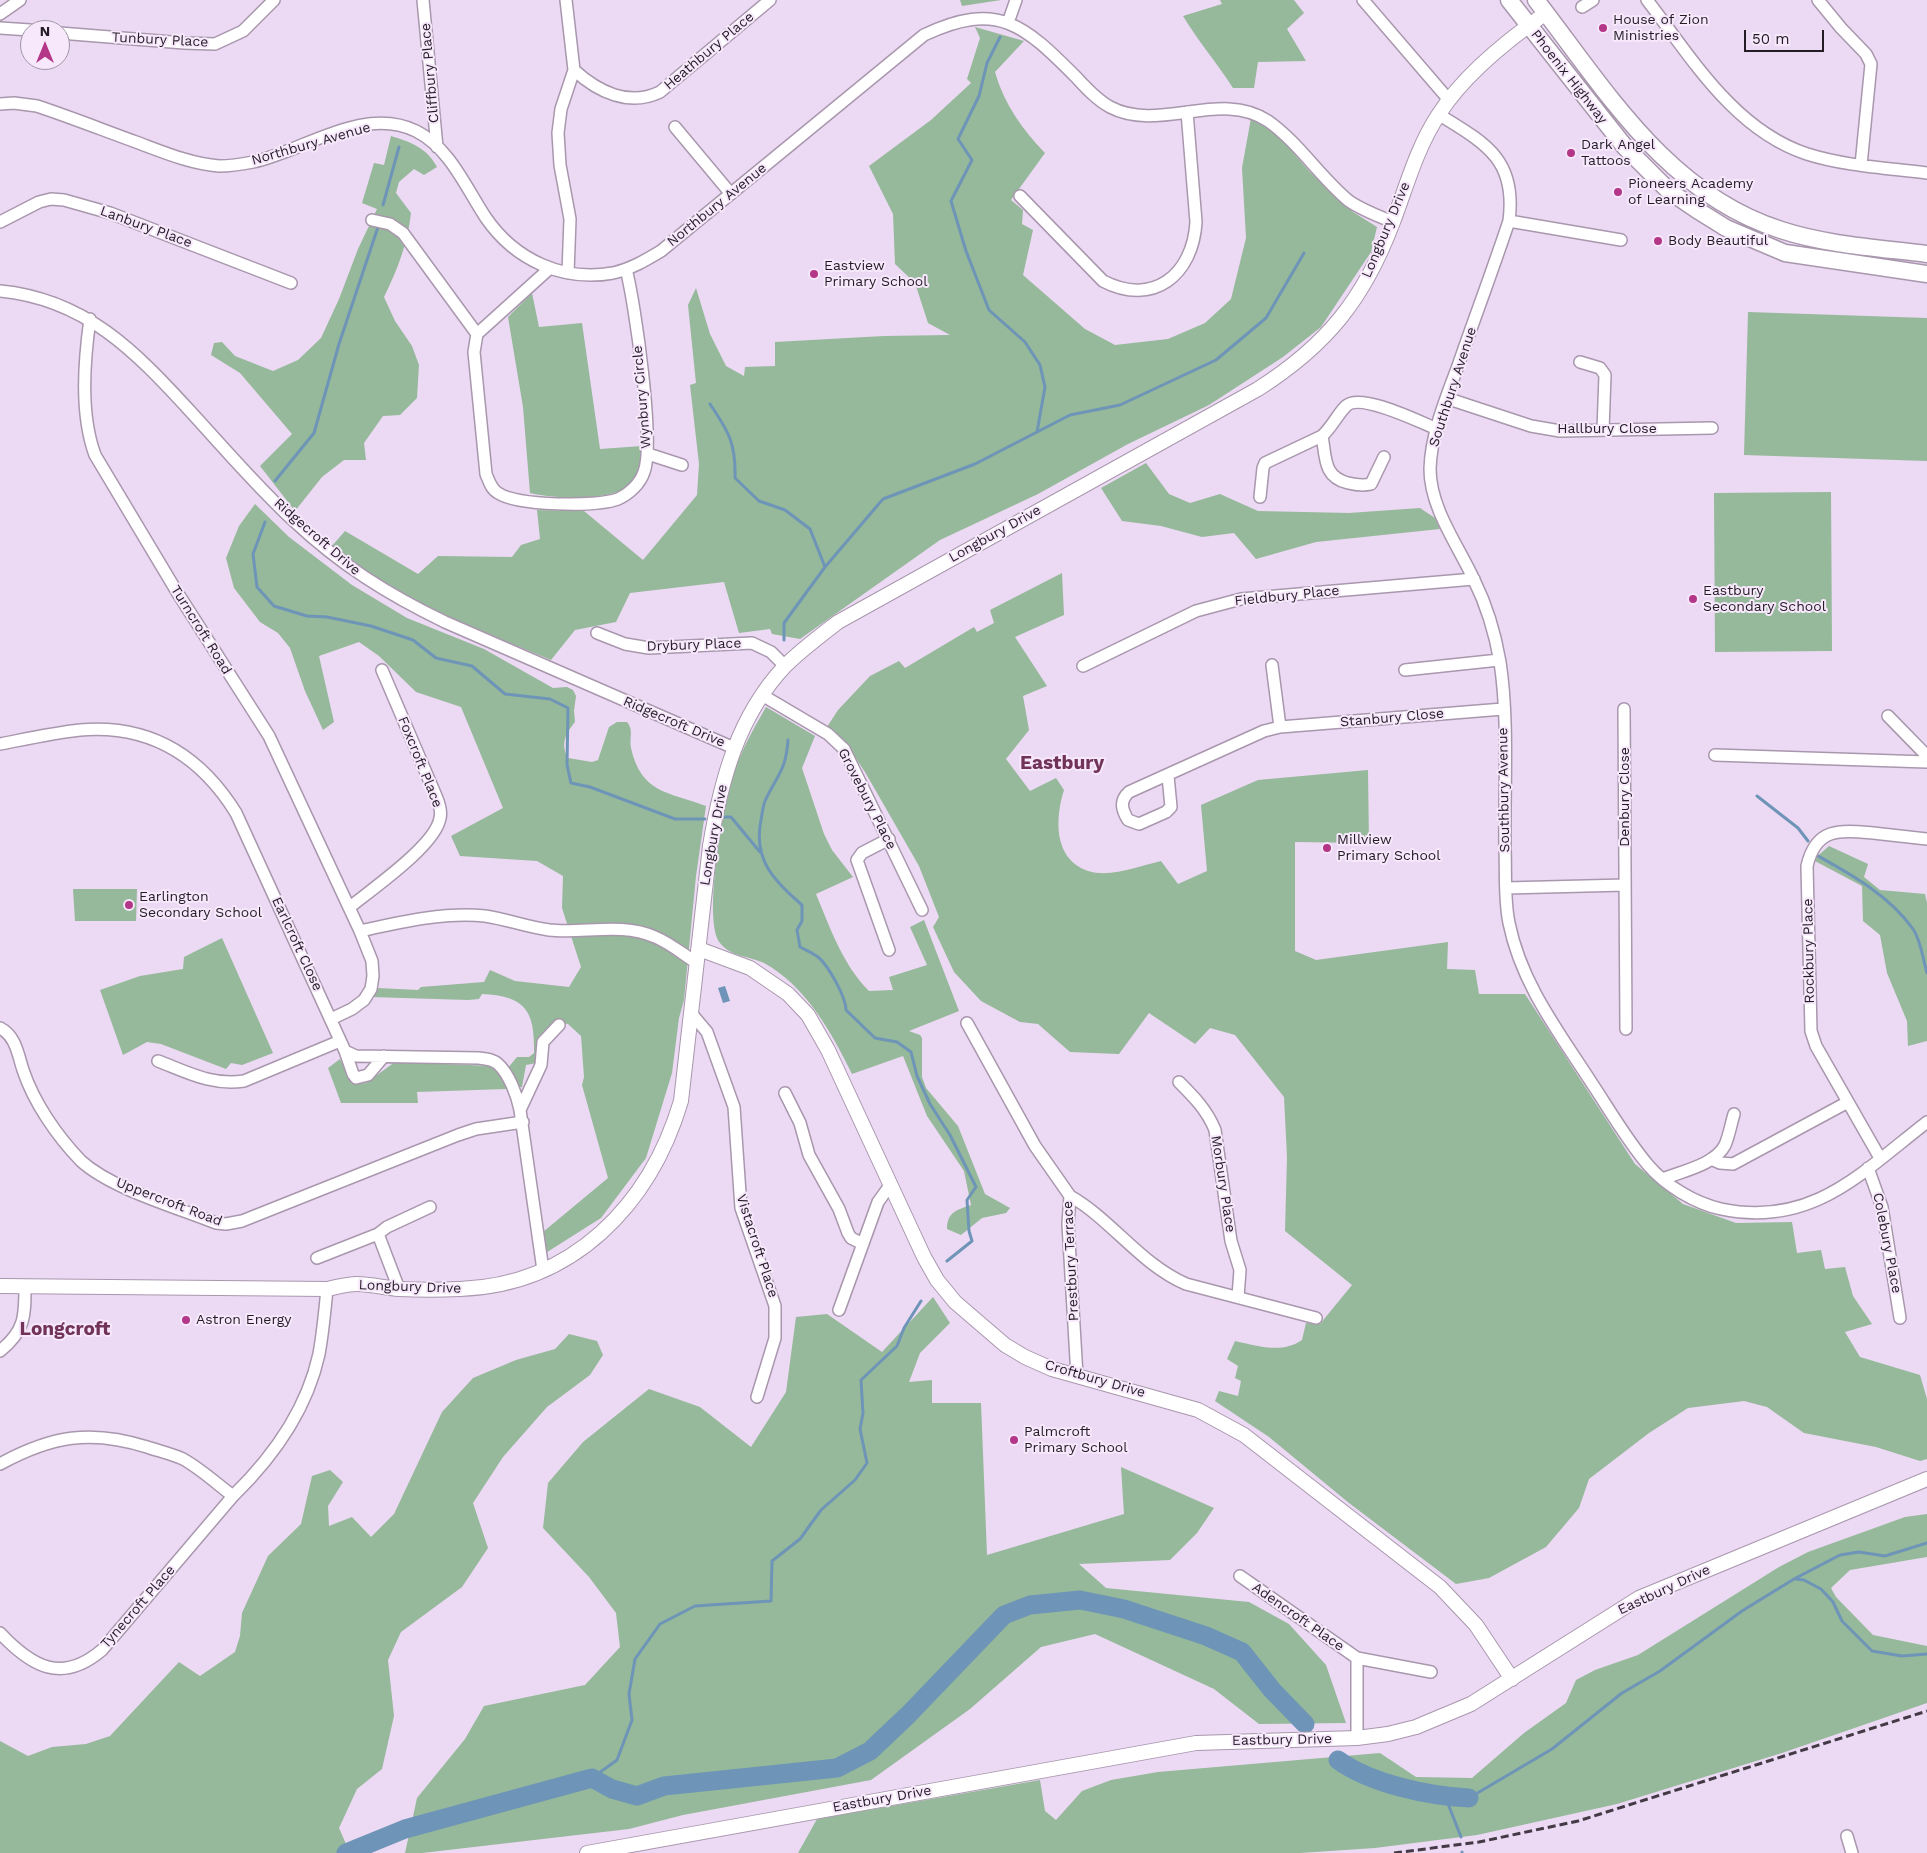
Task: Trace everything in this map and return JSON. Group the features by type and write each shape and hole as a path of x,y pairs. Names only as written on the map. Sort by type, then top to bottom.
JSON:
{"main road":[{"name":"Phoenix Highway","path":"1508,0 1624,147 1670,191 1697,210 1726,228 1785,253 1927,274"},
{"name":"Phoenix Highway","path":"1541,6 1644,140 1671,167 1720,202 1781,230 1824,241 1927,254"}],"street":[{"path":"0,14 20,0"},
{"name":"Tunbury Place","path":"70,34 215,44 243,31 274,0"},
{"name":"Cliffbury Place","path":"423,0 437,147"},
{"path":"566,0 574,70 561,109 558,133 560,165 570,219 568,273"},
{"name":"Heathbury Place","path":"574,70 591,84 612,94 636,99 650,97 660,92 770,0"},
{"path":"1010,17 1016,0"},
{"path":"1363,0 1449,100"},
{"path":"1582,7 1593,0"},
{"path":"1647,0 1689,56 1731,106 1747,120 1775,138 1807,154 1861,165 1927,173"},
{"path":"1818,0 1840,28 1866,54 1872,64 1861,165"},
{"name":"Longbury Drive","path":"0,1286 327,1289 357,1284 398,1289 481,1288 521,1279 542,1270 570,1256 600,1234 629,1206 647,1181 669,1137 681,1101 710,846 722,786 734,748 739,734 762,695 785,666 838,622 1283,372 1320,342 1353,303 1366,282 1393,222 1411,170 1438,114 1478,69 1528,25 1541,6"},
{"name":"Northbury Avenue","path":"0,104 14,103 37,106 186,160 222,166 269,158 360,126 389,123 417,132 437,147 458,173 501,237 524,256 549,269 568,273 598,275 626,269 661,251 936,27 971,13 997,14 1010,17 1030,31 1090,92 1110,107 1142,115 1231,109 1243,110 1262,118 1284,135 1352,202 1393,222"},
{"path":"0,28 20,29"},
{"path":"1020,196 1103,281 1115,287 1128,290 1144,290 1160,286 1174,277 1186,263 1196,237 1187,112"},
{"name":"Southbury Avenue","path":"1438,114 1482,141 1496,157 1506,173 1509,187 1509,221 1446,398 1432,452 1431,482 1442,516 1474,579 1493,627 1499,660 1503,709 1508,920 1516,951 1541,1005 1624,1133 1647,1164 1663,1179 1687,1196 1713,1207 1741,1213 1766,1214 1787,1211 1808,1204 1829,1194 1868,1168 1927,1122"},
{"path":"676,127 731,194"},
{"name":"Lanbury Place","path":"0,222 39,202 51,199 64,200 110,213 291,283"},
{"path":"372,220 390,224 403,233 477,334 549,269"},
{"path":"1509,221 1621,240"},
{"name":"Wynbury Circle","path":"477,334 474,352 475,368 486,474 490,486 498,493 511,498 545,504 607,502 620,498 637,485 644,473 648,454 632,295 626,269"},
{"name":"Ridgecroft Drive","path":"0,291 44,299 90,320 131,350 293,520 361,577 398,600 445,622 734,748"},
{"name":"Turncroft Road","path":"90,320 86,357 87,424 95,455 177,592 269,736 360,931"},
{"path":"1580,362 1600,368 1605,375 1604,430"},
{"name":"Hallbury Close","path":"1446,398 1539,427 1572,431 1712,428"},
{"path":"1260,497 1265,463 1322,436 1329,430 1346,405 1358,400 1374,404 1437,429"},
{"path":"1322,436 1329,471 1340,481 1356,485 1371,484 1384,457"},
{"path":"648,454 682,465"},
{"name":"Fieldbury Place","path":"1083,666 1196,611 1241,599 1258,596 1474,579"},
{"name":"Drybury Place","path":"597,633 625,644 649,648 752,643 771,652 785,666"},
{"path":"1405,670 1499,660"},
{"path":"1272,665 1280,727"},
{"name":"Foxcroft Place","path":"350,907 430,840 441,818 436,796 382,670"},
{"name":"Grovebury Place","path":"762,695 837,741 852,763 922,910"},
{"name":"Stanbury Close","path":"1168,776 1171,807 1166,812 1139,824 1128,820 1123,812 1123,797 1138,787 1168,776 1251,735 1280,727 1503,709"},
{"name":"Denbury Close","path":"1624,709 1626,1029"},
{"path":"1888,716 1927,756"},
{"name":"Earlcroft Close","path":"0,744 80,730 110,730 131,732 148,738 172,748 192,760 222,791 236,813 331,1019 353,1074 356,1078 368,1075 384,1056"},
{"path":"1715,755 1927,762"},
{"name":"Rockbury Place","path":"1880,1158 1816,1046 1809,1020 1807,866 1810,854 1817,843 1826,835 1840,830 1927,839"},
{"path":"888,839 862,854 857,860 889,950"},
{"path":"1506,888 1626,885"},
{"path":"331,1019 352,1009 364,1000 371,989 374,976 372,961 360,931 404,921 459,915 486,916 550,930 616,929 654,937 697,963"},
{"name":"Croftbury Drive","path":"699,949 750,968 783,990 808,1015 828,1050 892,1184 924,1257 937,1280 955,1302 1005,1345 1045,1366 1198,1410 1244,1435 1440,1587 1476,1625 1512,1679"},
{"name":"Vistacroft Place","path":"691,1013 707,1032 734,1106 741,1208 775,1306 775,1338 757,1397"},
{"name":"Prestbury Terrace","path":"967,1023 1034,1146 1070,1196 1068,1224 1077,1376"},
{"path":"521,1116 541,1064 543,1042 559,1025"},
{"name":"Uppercroft Road","path":"0,1028 10,1035 14,1043 32,1094 80,1161 90,1170 117,1184 216,1223 226,1224 242,1221 458,1135 521,1116"},
{"path":"158,1061 206,1080 230,1083 244,1081 343,1046 356,1056 479,1058 492,1060 498,1064 514,1090 521,1116 542,1270"},
{"name":"Morbury Place","path":"1178,1082 1201,1105 1210,1117 1215,1130 1231,1241 1240,1270 1238,1297"},
{"path":"785,1093 800,1123 809,1155 839,1208 848,1233 851,1238 862,1244"},
{"path":"1711,1159 1720,1163 1733,1164 1848,1102"},
{"path":"1663,1179 1711,1159 1725,1145 1734,1114"},
{"name":"Colebury Place","path":"1868,1168 1882,1208 1900,1318"},
{"path":"839,1310 878,1202 892,1184"},
{"path":"1070,1196 1089,1207 1168,1275 1186,1284 1316,1318"},
{"path":"317,1258 378,1234 387,1227 430,1207"},
{"path":"378,1234 398,1289"},
{"path":"0,1351 11,1342 23,1322 25,1286"},
{"name":"Tynecroft Place","path":"0,1633 12,1646 39,1665 52,1669 81,1665 102,1650 232,1496 249,1480 276,1446 301,1405 318,1355 327,1289"},
{"path":"0,1464 46,1443 63,1438 110,1437 140,1444 183,1460 232,1496"},
{"name":"Eastbury Drive","path":"586,1853 1196,1743 1357,1738 1416,1728 1470,1704 1639,1598 1927,1479"},
{"name":"Adencroft Place","path":"1240,1576 1358,1658 1431,1672"},
{"name":"Adencroft Place","path":"1357,1738 1358,1658"},
{"path":"1847,1836 1852,1853"}],"green space":[{"path":"960,0 1001,0 962,6"},
{"path":"1220,0 1294,0 1304,13 1287,29 1306,61 1258,62 1254,88 1233,88 1183,16 1222,4"},
{"path":"975,27 1024,41 995,72 1003,95 1015,116 1045,153 1011,200 1023,210 1022,224 1033,230 1023,275 1085,329 1115,345 1168,339 1205,323 1231,299 1246,238 1242,168 1251,118 1278,135 1310,172 1353,212 1377,227 1371,252 1321,327 1283,357 1209,405 1128,444 1038,494 940,540 800,639 772,634 770,629 739,633 724,582 630,593 616,622 575,630 551,660 442,615 377,582 331,547 345,531 418,574 438,556 512,557 521,545 540,539 537,510 584,511 643,560 697,495 699,464 690,385 696,383 688,305 696,288 710,334 726,366 744,376 745,367 775,366 775,342 884,336 950,335 928,323 915,283 895,264 893,214 869,166 931,120 971,83 967,79 980,38"},
{"path":"391,136 423,150 437,167 424,175 414,169 399,182 396,193 411,213 401,256 384,297 395,321 412,346 419,365 417,398 400,415 383,416 364,443 366,460 344,460 322,477 295,511 260,466 292,434 240,373 211,355 214,343 222,342 235,356 273,371 298,360 321,338 339,299 358,249 377,209 362,203 374,163 384,165"},
{"path":"532,293 539,327 582,323 600,449 642,446 638,475 633,483 624,489 599,496 584,497 554,497 530,493 523,407 508,317"},
{"path":"1748,312 1927,318 1927,461 1744,455"},
{"path":"1146,463 1169,494 1190,503 1220,494 1258,511 1349,513 1420,508 1435,518 1440,529 1316,542 1256,559 1234,533 1202,537 1161,526 1122,521 1101,488"},
{"path":"1831,492 1832,651 1715,652 1714,493"},
{"path":"255,504 289,537 352,585 407,618 484,649 553,688 567,687 573,690 576,696 575,722 569,730 564,743 568,758 592,762 598,760 609,727 617,722 627,722 631,731 631,748 636,763 649,782 658,789 706,806 696,876 684,1000 679,1018 672,1073 646,1158 601,1218 544,1254 537,1237 608,1178 582,1085 584,1077 581,1036 568,1024 559,1023 553,1025 544,1034 537,1063 526,1065 522,1087 516,1087 507,1069 517,1057 529,1057 534,1053 534,1038 529,1016 518,1002 497,995 482,994 479,999 468,1000 371,997 378,988 418,990 421,987 484,982 490,970 515,981 569,987 581,967 562,908 563,876 537,861 460,856 451,836 503,808 461,707 416,692 379,656 359,642 319,656 334,722 323,730 305,691 290,648 278,633 260,622 234,588 226,558 239,526"},
{"path":"1062,573 1064,615 1015,637 1047,686 1023,696 1029,730 1006,759 1030,791 1056,778 1064,790 1058,825 1063,847 1068,857 1077,865 1097,873 1115,872 1161,861 1178,884 1207,871 1201,805 1258,780 1368,770 1369,843 1295,842 1295,951 1316,960 1448,942 1447,969 1475,970 1479,994 1525,994 1635,1164 1683,1204 1736,1223 1792,1222 1797,1253 1821,1250 1825,1269 1845,1267 1853,1296 1872,1324 1845,1332 1860,1357 1920,1375 1927,1399 1927,1459 1920,1461 1876,1447 1804,1433 1767,1407 1744,1401 1688,1408 1649,1433 1589,1479 1579,1508 1546,1547 1489,1578 1456,1584 1349,1503 1269,1437 1215,1401 1219,1391 1238,1396 1241,1381 1235,1378 1238,1366 1227,1359 1235,1341 1270,1348 1286,1347 1294,1344 1302,1340 1306,1323 1320,1324 1352,1285 1285,1231 1287,1157 1284,1097 1235,1035 1210,1028 1195,1044 1149,1013 1119,1054 1070,1052 1038,1024 1020,1022 981,1001 954,972 933,927 939,917 919,866 865,772 853,754 827,727 838,710 870,676 899,661 905,668 974,627 977,632 994,623 990,610"},
{"path":"766,707 815,736 802,768 824,834 832,850 853,877 816,894 844,958 869,991 893,990 889,977 927,965 910,927 924,920 959,1011 909,1031 920,1035 922,1038 922,1077 926,1088 958,1126 985,1194 1010,1208 1006,1213 982,1218 961,1235 947,1229 947,1223 954,1212 971,1205 964,1171 927,1116 903,1056 852,1074 826,1027 805,997 793,984 764,963 735,954 724,948 715,930 713,911 716,860 725,808 734,772"},
{"path":"1829,846 1868,864 1864,877 1880,890 1925,894 1927,903 1927,1041 1908,1046 1907,1021 1887,973 1880,935 1863,921 1862,886 1813,860"},
{"path":"73,889 137,889 136,921 75,921"},
{"path":"222,938 273,1053 242,1065 231,1063 226,1069 161,1044 147,1042 123,1055 100,990 140,976 183,969 184,957"},
{"path":"340,1059 352,1084 366,1083 395,1062 493,1066 506,1084 506,1089 417,1092 418,1103 341,1103 328,1068"},
{"path":"933,1297 950,1323 920,1353 909,1382 932,1380 932,1403 981,1403 987,1555 1124,1514 1121,1467 1214,1508 1197,1533 1170,1560 1079,1564 1106,1588 1249,1602 1289,1624 1326,1665 1346,1723 1259,1724 1214,1689 1095,1634 1041,1647 970,1709 871,1780 683,1815 629,1829 422,1853 405,1853 417,1798 465,1739 484,1706 585,1685 620,1647 616,1613 589,1577 543,1528 548,1483 583,1442 649,1389 700,1407 751,1447 786,1392 796,1317 827,1314 882,1352"},
{"path":"569,1334 597,1341 603,1355 590,1375 547,1407 503,1457 473,1503 488,1548 462,1587 401,1632 388,1660 394,1716 382,1769 357,1789 339,1828 350,1853 0,1853 0,1741 28,1756 52,1747 86,1744 110,1736 179,1662 200,1676 235,1652 240,1636 242,1613 268,1556 301,1524 312,1476 330,1470 343,1482 328,1506 329,1526 352,1517 371,1537 394,1514 442,1412 473,1378 516,1360 555,1349"},
{"path":"1927,1514 1927,1557 1850,1570 1831,1588 1836,1597 1873,1635 1927,1646 1927,1703 1782,1753 1617,1804 1477,1835 1375,1848 1300,1853 798,1853 817,1819 1040,1780 1045,1811 1056,1820 1082,1791 1111,1780 1158,1772 1380,1753 1416,1777 1472,1778 1524,1733 1566,1703 1576,1680 1595,1670 1638,1655 1779,1567 1808,1552 1905,1517"}],"water":[{"path":"725,986 730,1001 723,1003 718,988"}],"waterway":[{"path":"1000,37 987,63 979,96 958,139 972,160 951,201 966,251 989,310 1025,342 1040,365 1045,387 1037,432"},
{"path":"383,205 399,147"},
{"path":"275,481 314,433 339,344 378,227"},
{"path":"784,640 784,623 825,567 883,499 975,464 1070,415 1120,405 1216,360 1266,318 1304,253"},
{"path":"710,404 727,431 733,447 735,478 759,501 785,510 810,529 825,567"},
{"path":"265,522 253,554 257,587 274,606 307,616 327,617 371,626 413,640 436,658 472,666 505,694 550,699 568,708 567,765 571,783 590,787 675,819 705,819"},
{"path":"788,740 783,766 763,808 759,834 763,857 768,868 782,887 802,905 802,921 797,930 800,947 818,957 827,967 840,990 846,1010 875,1038 897,1042 911,1052 917,1076 930,1104 950,1135 976,1187 967,1200 969,1231 972,1241 947,1261"},
{"path":"1757,796 1798,828 1808,841"},
{"path":"724,817 731,817 760,852"},
{"path":"1818,856 1870,887 1904,917 1918,939 1927,973"},
{"path":"592,1778 617,1760 632,1720 629,1694 635,1659 660,1624 695,1606 771,1601 772,1561 800,1539 821,1510 855,1480 867,1463 860,1429 863,1413 861,1380 897,1346 904,1328 921,1301"},
{"path":"1469,1798 1552,1749 1622,1693 1660,1671 1742,1611 1794,1579 1840,1555 1859,1552 1885,1556 1927,1543"},
{"path":"1795,1579 1804,1580 1821,1589 1833,1602 1842,1621 1872,1651 1902,1656 1927,1654"},
{"path":"346,1853 405,1829 592,1778 612,1789 637,1796 664,1786 837,1768 870,1751 909,1714 1004,1615 1030,1605 1080,1600 1124,1609 1206,1636 1242,1652 1272,1690 1305,1724"},
{"path":"1338,1760 1367,1776 1383,1782 1436,1795 1469,1798"},
{"path":"1445,1796 1461,1837"}],"railway":[{"path":"1394,1853 1479,1842 1578,1821 1927,1711"}],"place":[{"name":"House of Zion Ministries","path":"1603,28"},
{"name":"Dark Angel Tattoos","path":"1571,153"},
{"name":"Pioneers Academy of Learning","path":"1618,192"},
{"name":"Body Beautiful","path":"1658,241"},
{"name":"Eastview Primary School","path":"814,274"},
{"name":"Eastbury Secondary School","path":"1693,599"},
{"name":"Millview Primary School","path":"1327,848"},
{"name":"Earlington Secondary School","path":"129,905"},
{"name":"Astron Energy","path":"186,1320"},
{"name":"Palmcroft Primary School","path":"1014,1440"}],"district":[{"name":"Eastbury","path":"1062,763"},
{"name":"Longcroft","path":"65,1329"}]}
